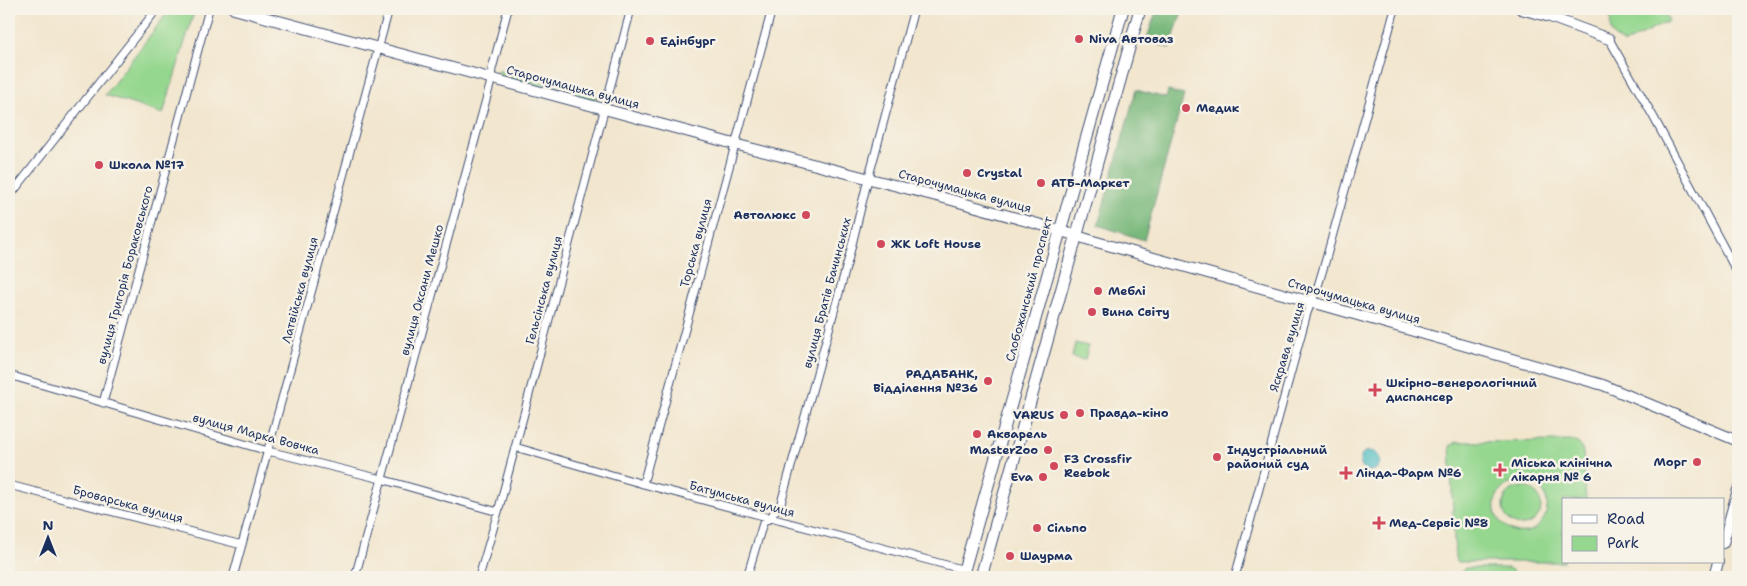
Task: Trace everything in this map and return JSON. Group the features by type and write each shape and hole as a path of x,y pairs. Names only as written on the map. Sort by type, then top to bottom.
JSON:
{"main road":[{"name":"Слобожанський проспект","path":"964,574 1123,9"},
{"path":"985,576 1076,235 1140,9"}],"street":[{"path":"9,197 157,9"},
{"name":"вулиця Григорія Бораковського","path":"103,403 209,9"},
{"name":"Старочумацька вулиця","path":"234,9 1060,230 1093,241 1604,385 1738,440"},
{"name":"Латвійська вулиця","path":"233,577 389,9"},
{"name":"вулиця Оксани Мешко","path":"355,577 491,78 508,9"},
{"name":"Гельсінська вулиця","path":"479,577 498,512 630,9"},
{"name":"Торська вулиця","path":"643,484 772,9"},
{"name":"вулиця Братів Бачинських","path":"747,577 763,523 770,518 781,503 849,257 868,178 914,9"},
{"name":"Яскрава вулиця","path":"1235,577 1307,313 1348,183 1395,9"},
{"path":"1521,9 1550,17 1609,39 1738,274"},
{"name":"вулиця Марка Вовчка","path":"9,375 268,451 382,479 498,512"},
{"name":"Батумська вулиця","path":"515,447 964,574"},
{"name":"Броварська вулиця","path":"9,485 242,545"},
{"path":"1724,539 1738,490"},
{"path":"1714,577 1717,564"}],"green space":[{"path":"170,9 195,9 163,114 105,95"},
{"path":"1157,9 1183,9 1170,48 1146,41"},
{"path":"1608,9 1664,9 1669,21 1624,44 1611,31"},
{"path":"497,70 561,87 559,92 499,75"},
{"path":"566,88 599,97 586,99 577,97 564,93"},
{"path":"1136,90 1166,98 1168,91 1184,95 1144,240 1098,225"},
{"path":"1075,343 1088,346 1085,360 1072,357"},
{"path":"1574,441 1579,444 1583,452 1586,498 1562,498 1562,562 1458,562 1455,558 1450,446 1457,442","holes":["1520,480 1534,484 1543,492 1547,502 1546,512 1542,522 1534,529 1524,532 1511,530 1501,523 1497,517 1495,510 1496,498 1499,492 1508,484"]},
{"path":"1522,487 1535,493 1541,506 1535,519 1522,525 1509,519 1503,506 1509,493"},
{"path":"1465,568 1508,568 1513,573 1508,577 1463,577 1461,572"}],"water":[{"path":"1370,451 1377,454 1380,461 1377,468 1370,471 1363,468 1360,461 1363,454"}],"place":[{"name":"Niva Автоваз","path":"1079,39"},
{"name":"Едінбург","path":"650,41"},
{"name":"Медик","path":"1186,108"},
{"name":"Школа №17","path":"99,165"},
{"name":"Crystal","path":"967,173"},
{"name":"АТБ-Маркет","path":"1041,183"},
{"name":"Автолюкс","path":"806,215"},
{"name":"ЖК Loft House","path":"881,244"},
{"name":"Меблі","path":"1098,291"},
{"name":"Вина Світу","path":"1092,312"},
{"name":"РАДАБАНК, Відділення №36","path":"988,381"},
{"name":"Шкірно-венерологічний диспансер","path":"1375,390"},
{"name":"Правда-кіно","path":"1080,413"},
{"name":"VARUS","path":"1064,415"},
{"name":"Акварель","path":"977,434"},
{"name":"MasterZoo","path":"1048,450"},
{"name":"Індустріальний районий суд","path":"1217,457"},
{"name":"Морг","path":"1697,462"},
{"name":"F3 Crossfir Reebok","path":"1054,466"},
{"name":"Міська клінічна лікарня № 6","path":"1500,470"},
{"name":"Лінда-Фарм №6","path":"1346,473"},
{"name":"Eva","path":"1043,477"},
{"name":"Мед-Сервіс №8","path":"1379,523"},
{"name":"Сільпо","path":"1037,528"},
{"name":"Шаурма","path":"1010,556"}]}
